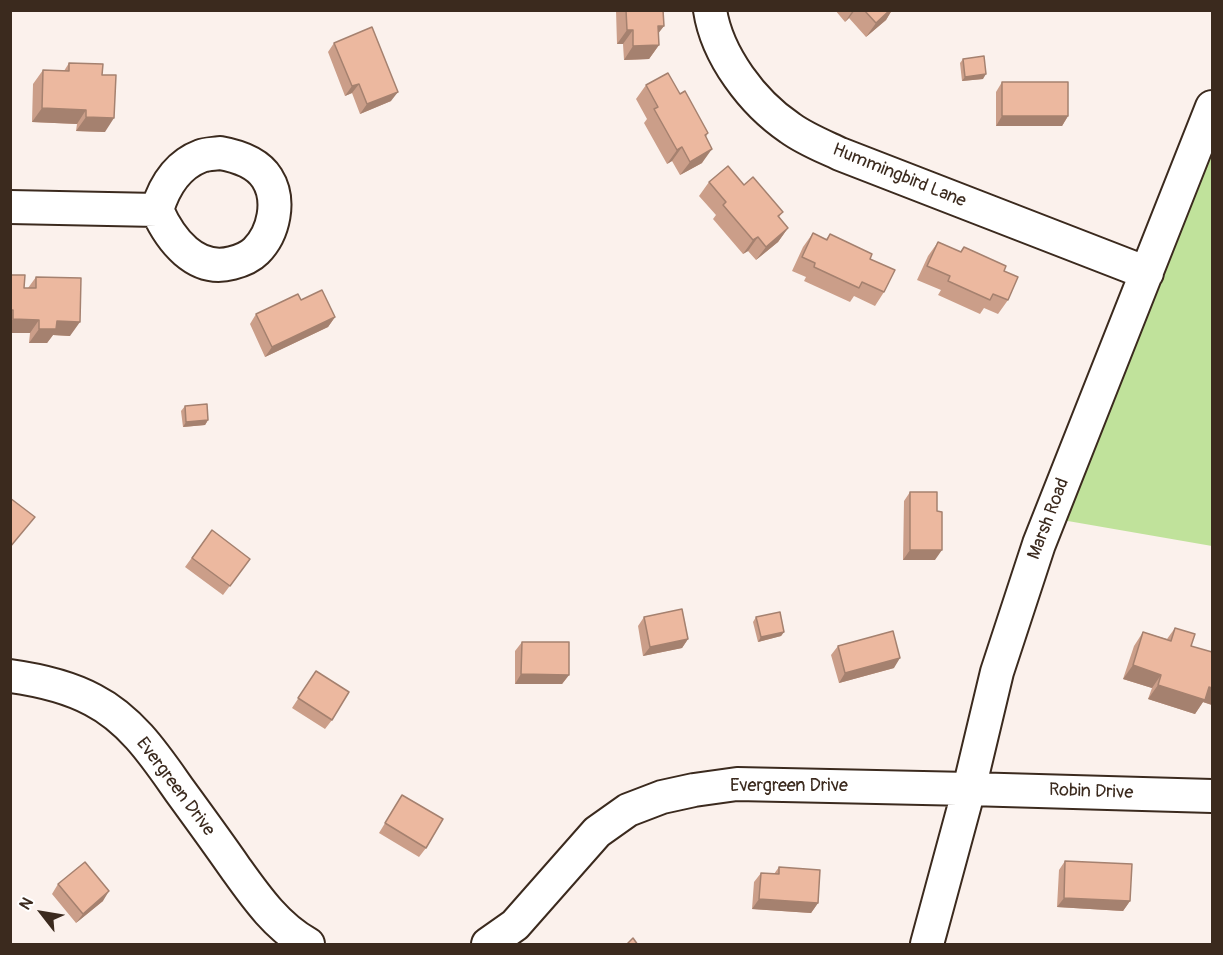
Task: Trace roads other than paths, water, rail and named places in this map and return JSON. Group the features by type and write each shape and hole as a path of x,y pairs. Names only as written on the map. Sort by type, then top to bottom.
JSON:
{"street":[{"name":"Hummingbird Lane","path":"710,10 719,41 737,75 759,102 790,128 840,154 1147,273"},
{"name":"Marsh Road","path":"927,945 969,789 997,672 1039,544 1212,107"},
{"path":"10,207 157,210"},
{"name":"Evergreen Drive","path":"10,676 37,680 68,689 94,700 117,716 139,736 159,761 253,893 274,918 308,945"},
{"name":"Evergreen Drive","path":"489,945 515,926 597,832 628,810 662,797 737,783 969,789"},
{"name":"Robin Drive","path":"969,789 1212,796"}]}
